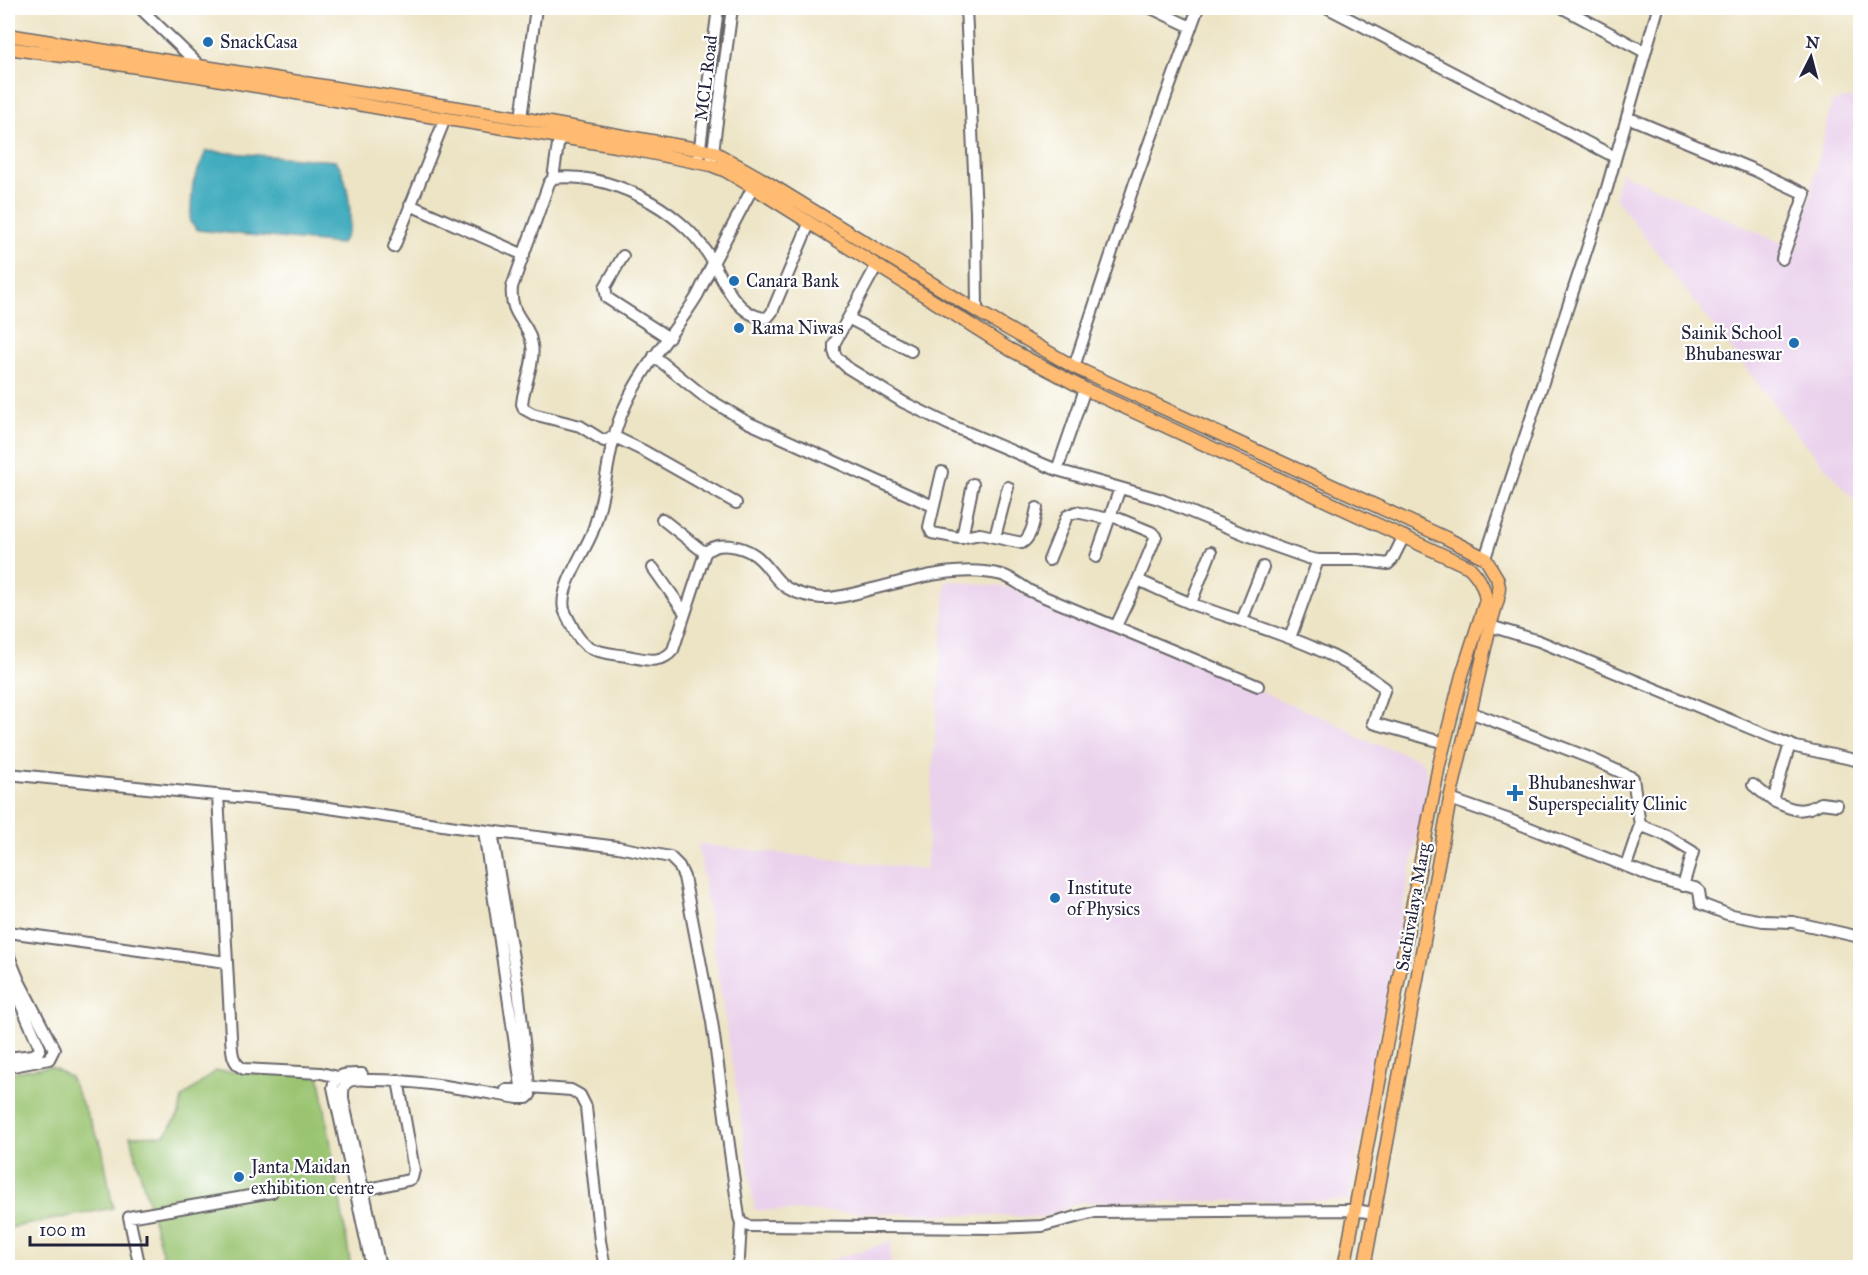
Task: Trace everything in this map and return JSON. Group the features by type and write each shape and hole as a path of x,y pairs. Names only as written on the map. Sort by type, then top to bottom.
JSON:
{"main road":[{"path":"8,35 445,119 711,165 753,187 1006,346 1085,389 1469,567 1485,590 1486,600 1462,675 1438,773 1344,1268"},
{"path":"8,48 200,71 522,118 714,152 977,312 1074,367 1485,558"},
{"path":"1006,346 1015,333"},
{"name":"Sachivalaya Marg","path":"1364,1268 1450,799 1498,599 1497,578 1485,558"},
{"path":"1438,773 1455,777"}],"street":[{"path":"140,8 200,71"},
{"path":"522,118 536,8"},
{"name":"MCL Road","path":"698,162 718,8"},
{"name":"MCL Road","path":"711,165 732,8"},
{"path":"966,8 976,212 977,312"},
{"path":"1151,8 1191,27"},
{"path":"1074,367 1134,185 1198,8"},
{"path":"1328,8 1616,157"},
{"path":"1563,8 1646,52"},
{"path":"1485,558 1616,157 1658,8"},
{"path":"1627,117 1805,194 1782,259"},
{"path":"394,247 445,119"},
{"path":"559,138 553,178 549,183 512,287 511,299 515,313 529,334 533,346 522,404 524,410 580,426 604,441 613,436"},
{"path":"553,178 570,176 601,182 649,201 694,237 741,307 758,318 768,317 772,312 809,224"},
{"path":"753,187 698,294 669,338 640,375 624,407 613,436 600,505 592,532 571,576 564,598 564,608 577,637 589,648 602,652 654,660 667,657 673,650 705,554 710,547 719,545 737,548 755,555 785,587 798,594 824,598 849,595 952,572 1004,575 1030,591 1258,687"},
{"path":"411,205 524,255"},
{"path":"623,256 605,287 607,298 669,338"},
{"path":"877,265 834,344 834,351 836,357 848,368 903,402 950,425 1057,470 1159,499 1274,546 1318,560 1358,560 1388,564 1404,536"},
{"path":"848,318 911,351"},
{"path":"654,356 705,398 747,422 933,506"},
{"path":"1057,470 1085,389"},
{"path":"613,436 736,503"},
{"path":"942,472 929,527 932,533 952,538 980,534 1019,543 1026,541 1037,508"},
{"path":"962,538 973,484"},
{"path":"995,537 1008,487"},
{"path":"1096,557 1120,488"},
{"path":"1049,560 1065,519 1070,514 1087,513 1109,517 1151,532 1156,536 1116,626"},
{"path":"662,519 705,554"},
{"path":"1191,603 1211,552"},
{"path":"1290,638 1318,560"},
{"path":"1242,620 1263,567"},
{"path":"653,568 685,613"},
{"path":"1138,580 1191,603 1290,638 1346,663 1385,688 1373,723 1445,743"},
{"path":"1490,626 1539,641 1790,744 1860,761"},
{"path":"1470,712 1590,758 1633,778 1640,825 1626,866"},
{"path":"1774,797 1790,744"},
{"path":"8,774 296,803 670,856 679,866 684,877 712,1022 741,1223 739,1258 735,1268"},
{"path":"1753,785 1793,810 1814,807 1821,802 1837,805"},
{"path":"218,795 233,1056 238,1066 244,1069 321,1073 338,1077"},
{"path":"1450,799 1626,866 1695,888 1699,891 1701,904 1727,914 1763,921 1793,922 1860,937"},
{"path":"1640,825 1665,835 1693,852 1683,886"},
{"path":"372,1268 334,1095 334,1081 345,1074 393,1075 453,1080 512,1091 520,1090 488,831"},
{"path":"380,1268 343,1091 349,1081 398,1080 524,1099 529,1097 530,1086 518,988 488,831"},
{"path":"8,932 226,962"},
{"path":"8,954 54,1050 49,1059 8,1067"},
{"path":"8,975 40,1048 33,1054 8,1058"},
{"path":"365,1190 408,1180 413,1175 398,1080"},
{"path":"530,1086 572,1090 580,1095 586,1107 605,1268"},
{"path":"140,1268 129,1217 272,1192"},
{"path":"741,1223 749,1226 998,1228 1042,1226 1095,1212 1354,1210 1374,1213"}],"shaded area":[{"name":"Sainik School Bhubaneswar","path":"1860,96 1860,506 1798,436 1615,198 1620,172 1797,250 1832,102"},
{"name":"Institute of Physics","path":"946,580 1006,587 1053,604 1345,727 1359,738 1419,759 1425,767 1428,783 1399,926 1349,1200 1080,1202 1045,1217 755,1210 698,844 926,870"},
{"path":"891,1241 891,1267 809,1267"}],"green space":[{"path":"50,1066 70,1077 102,1147 113,1208 8,1228 8,1073"},
{"name":"Janta Maidan exhibition centre","path":"216,1071 319,1073 351,1267 166,1267 130,1136 165,1135 179,1114 182,1098"}],"water":[{"path":"206,151 336,161 346,186 350,209 349,229 345,238 340,244 198,230 190,222 193,183"}],"place":[{"name":"SnackCasa","path":"208,42"},
{"name":"Canara Bank","path":"734,281"},
{"name":"Rama Niwas","path":"739,328"},
{"name":"Sainik School Bhubaneswar","path":"1794,343"},
{"name":"Bhubaneshwar Superspeciality Clinic","path":"1515,793"},
{"name":"Institute of Physics","path":"1055,898"},
{"name":"Janta Maidan exhibition centre","path":"239,1177"}]}
